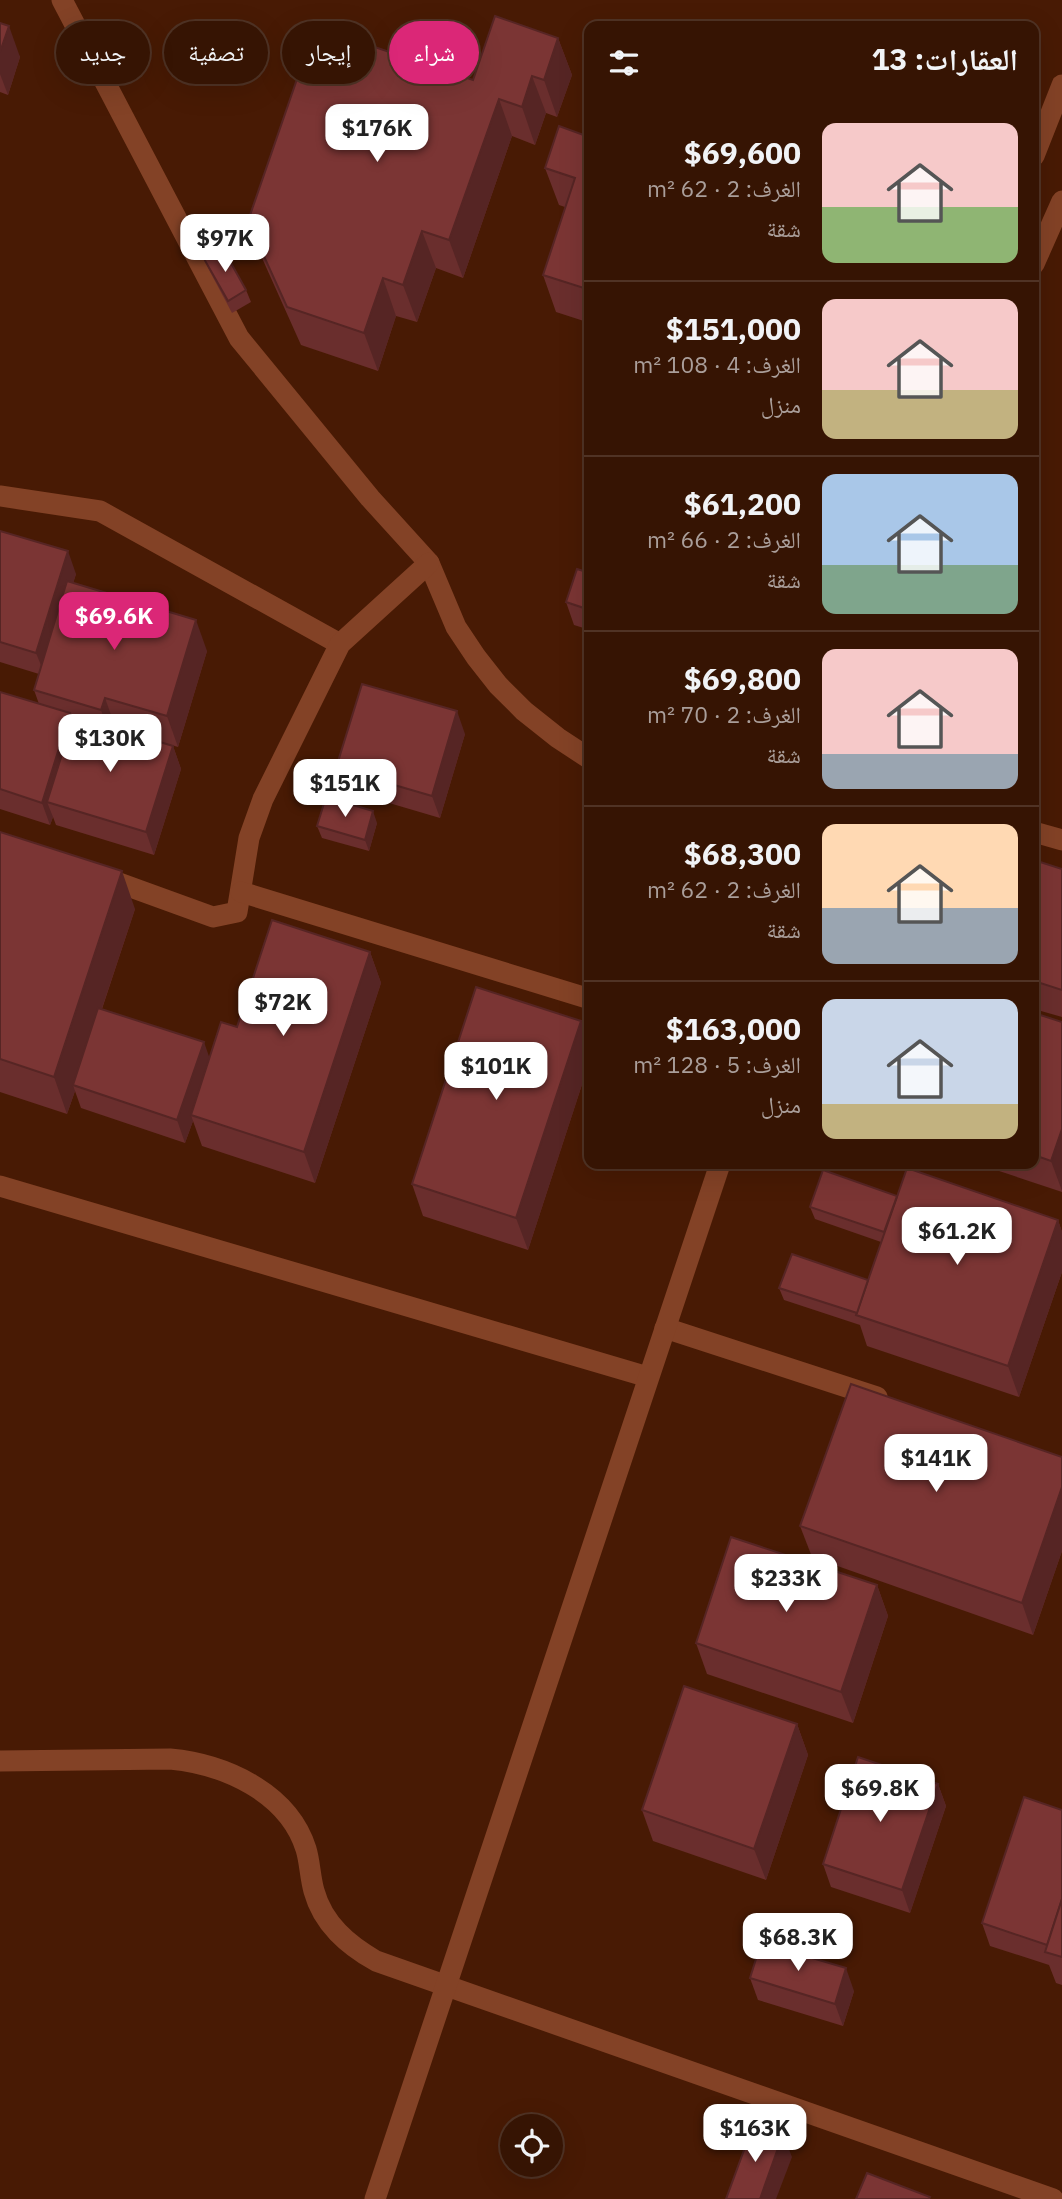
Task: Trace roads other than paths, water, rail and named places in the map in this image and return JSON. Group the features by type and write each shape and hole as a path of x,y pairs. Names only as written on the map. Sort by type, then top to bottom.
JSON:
{"street":[{"path":"62,0 239,338 370,498 429,563 456,627 498,685 533,718 584,756"},
{"path":"1039,143 1062,85"},
{"path":"1039,253 1062,201"},
{"path":"0,496 100,511 340,644"},
{"path":"79,868 213,917 237,912 249,838 263,800 340,644 429,563"},
{"path":"1039,833 1062,840"},
{"path":"241,892 584,997"},
{"path":"376,2199 718,1169"},
{"path":"0,1186 648,1377"},
{"path":"665,1328 890,1401"},
{"path":"0,1761 170,1759 197,1761 223,1769 275,1802 297,1829 306,1850 314,1894 324,1916 356,1949 376,1961 1054,2199"}]}
